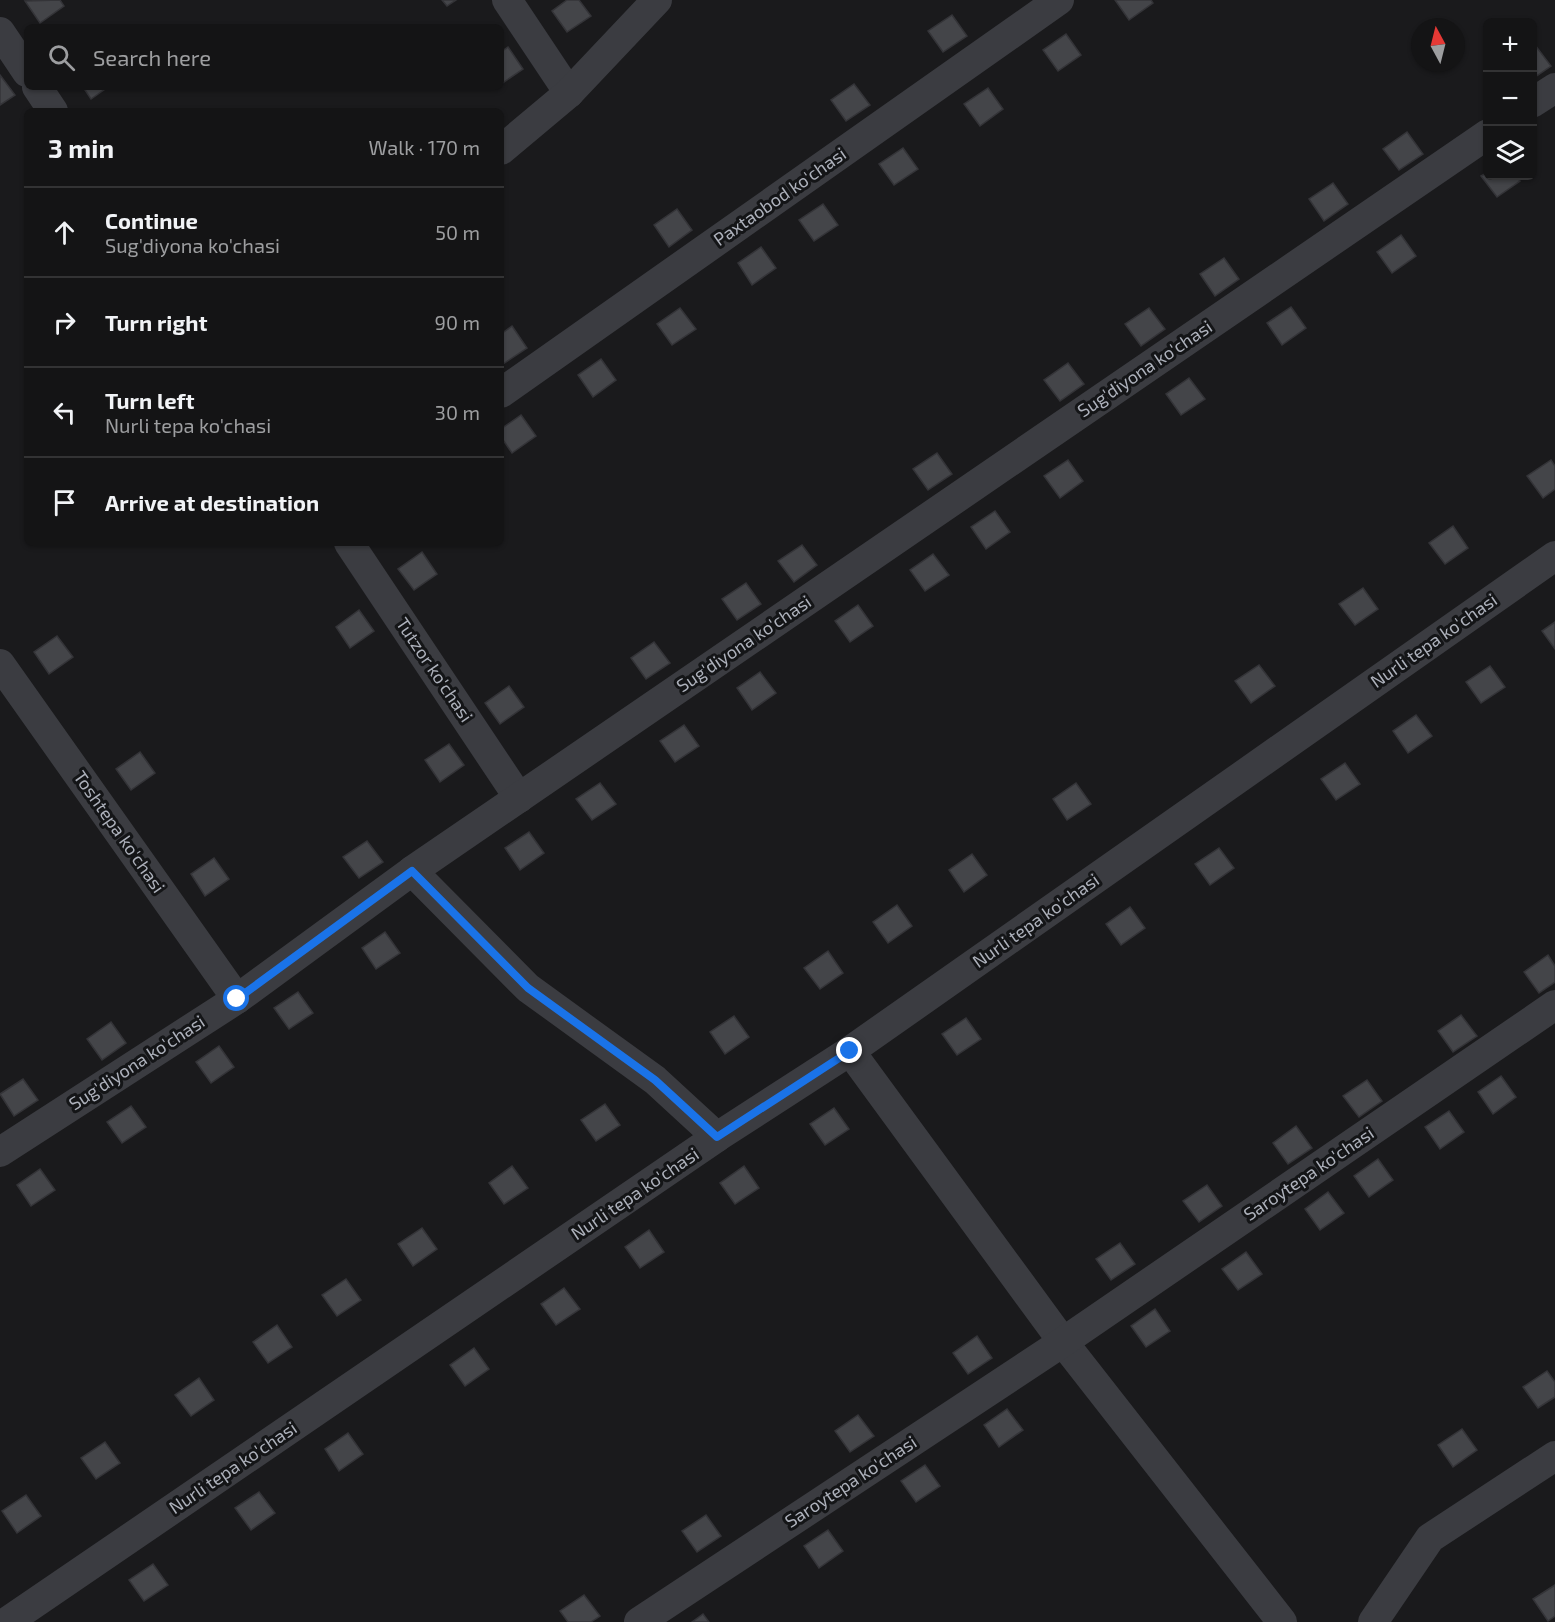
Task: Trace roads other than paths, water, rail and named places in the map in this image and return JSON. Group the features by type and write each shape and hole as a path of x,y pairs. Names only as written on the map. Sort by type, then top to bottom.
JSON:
{"street":[{"path":"507,0 569,93"},
{"path":"504,147 569,93 657,0"},
{"name":"Paxtaobod ko'chasi","path":"504,391 1059,0"},
{"path":"0,32 24,68"},
{"path":"1537,100 1555,88"},
{"path":"39,90 52,108"},
{"name":"Sug'diyona ko'chasi","path":"0,1152 237,999 412,871 1483,137"},
{"name":"Tutzor ko'chasi","path":"351,546 519,798"},
{"name":"Nurli tepa ko'chasi","path":"7,1622 717,1137 850,1051 1555,556"},
{"name":"Toshtepa ko'chasi","path":"0,664 237,999"},
{"path":"412,871 528,988 655,1080 717,1137"},
{"name":"Saroytepa ko'chasi","path":"639,1622 1063,1342 1555,1005"},
{"path":"850,1051 1063,1342 1282,1622"},
{"path":"1373,1622 1430,1538 1555,1456"}]}
